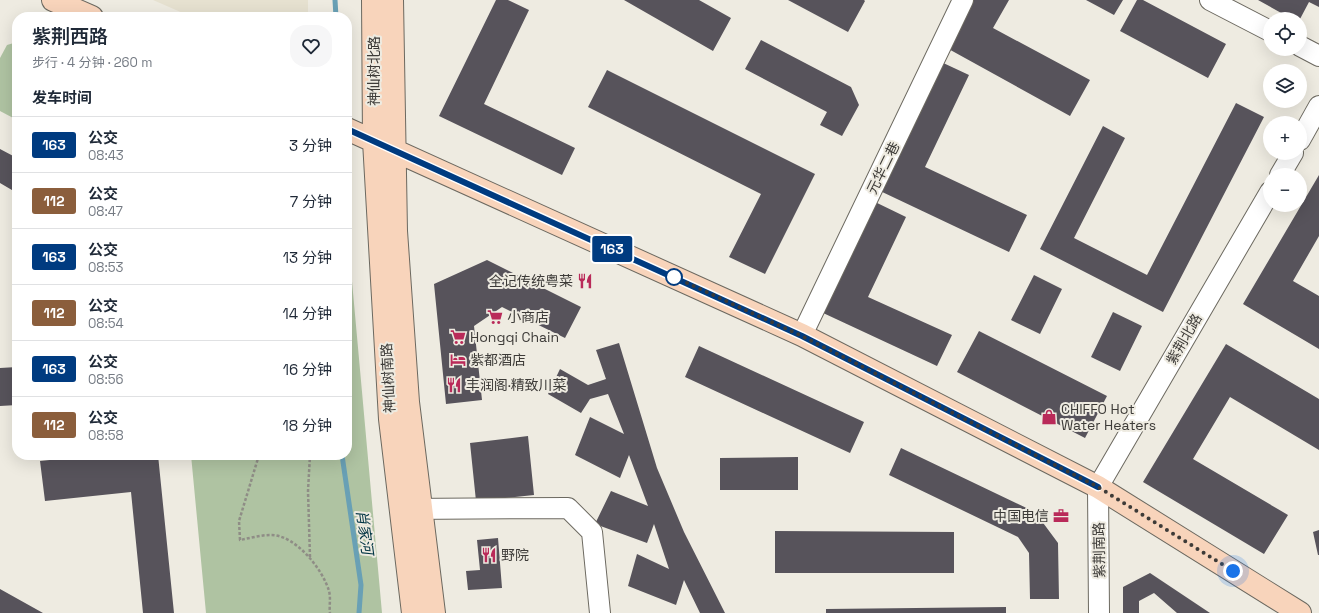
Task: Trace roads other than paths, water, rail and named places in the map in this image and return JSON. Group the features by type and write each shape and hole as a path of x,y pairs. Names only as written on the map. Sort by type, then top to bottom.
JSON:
{"main road":[{"path":"53,0 81,12"},
{"name":"神仙树北路","path":"373,0 374,141"},
{"path":"392,0 396,151 396,231 408,394 434,613"},
{"path":"352,131 802,336 1098,487 1300,613"},
{"name":"神仙树南路","path":"374,141 390,419 413,613"}],"street":[{"name":"元华二巷","path":"802,336 963,0"},
{"path":"1210,0 1263,27"},
{"path":"1307,50 1319,56"},
{"path":"1309,134 1319,106"},
{"name":"紫荆北路","path":"1098,487 1263,204"},
{"name":"紫荆南路","path":"1098,487 1099,613"},
{"path":"401,509 568,508 592,532 600,613"}],"waterway":[{"name":"肖家河","path":"335,0 336,12"},
{"name":"肖家河","path":"343,460 361,585 359,613"}],"place":[{"name":"全记传统粤菜","path":"585,281"},
{"name":"小商店","path":"495,317"},
{"name":"Hongqi Chain","path":"458,337"},
{"name":"紫都酒店","path":"458,360"},
{"name":"丰润阁·精致川菜","path":"454,385"},
{"name":"CHIFFO Hot Water Heaters","path":"1049,417"},
{"name":"中国电信","path":"1061,516"},
{"name":"野院","path":"489,555"}]}
